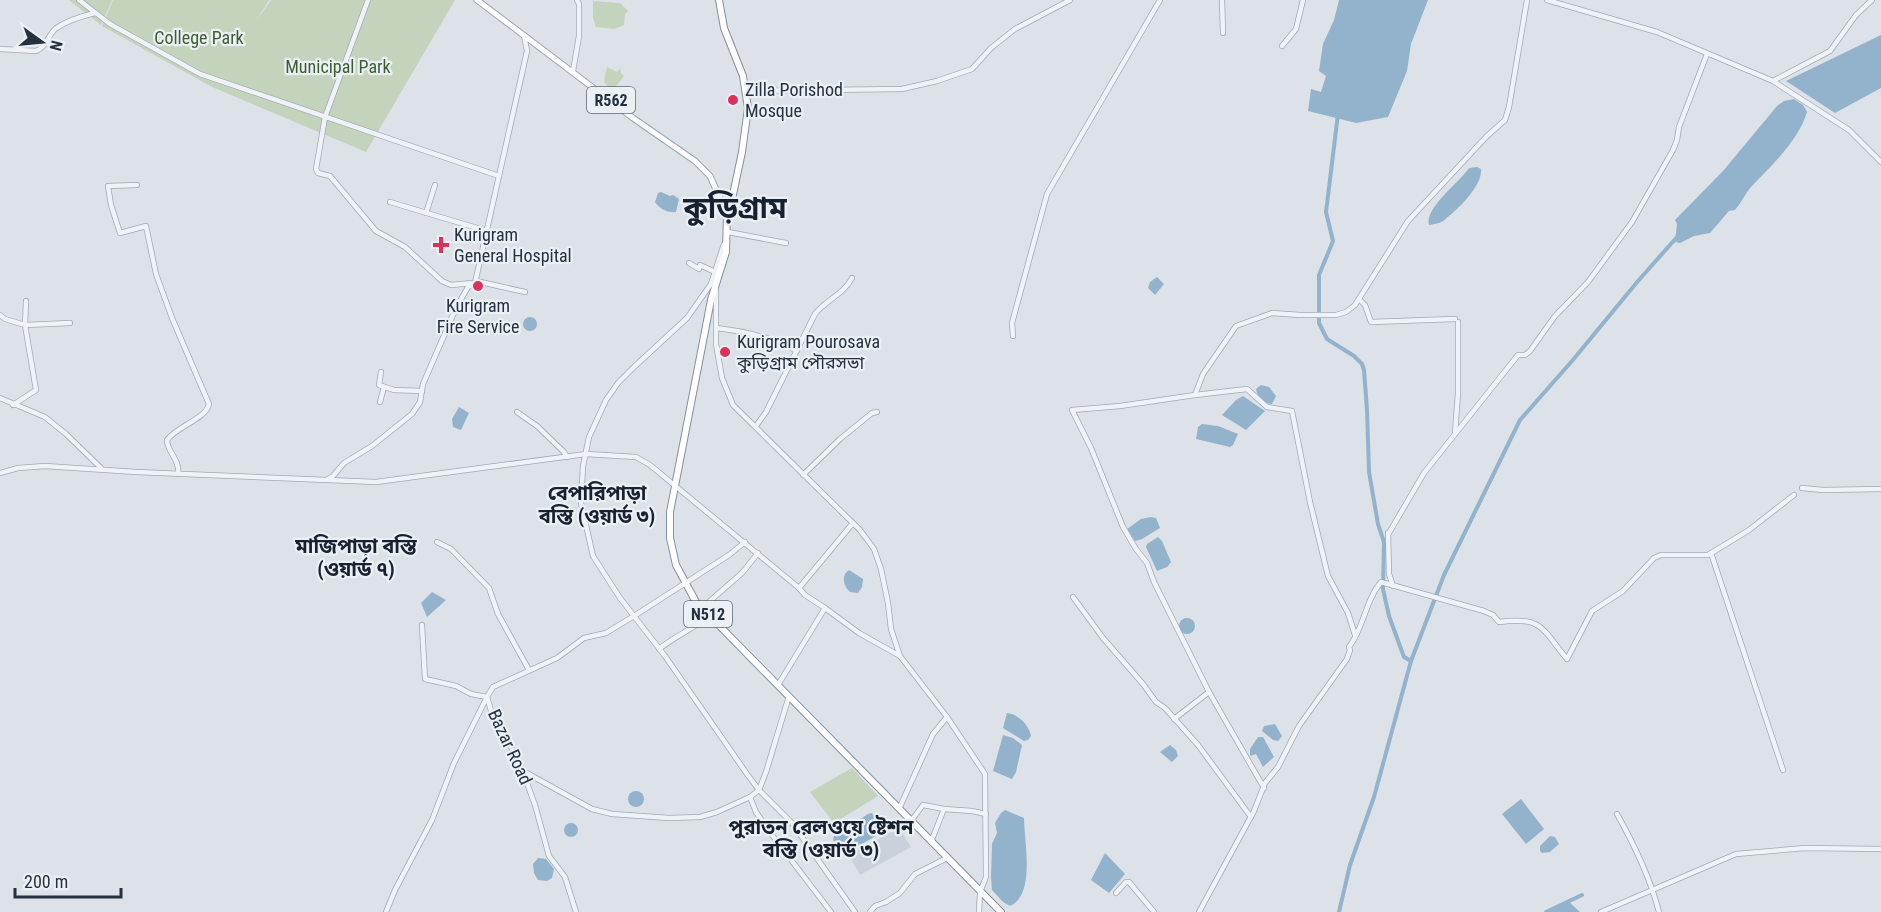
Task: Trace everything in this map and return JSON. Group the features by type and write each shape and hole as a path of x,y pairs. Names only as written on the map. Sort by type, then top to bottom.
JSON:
{"highway":[{"path":"719,0 724,28 743,76 748,108 742,152 727,214"},
{"name":"N512","path":"727,214 726,252 711,300 670,512 670,538 676,565 696,602 1001,912"}],"main road":[{"name":"R562","path":"477,0 633,118 695,161 710,176 727,214"}],"street":[{"path":"79,0 110,24 200,74 499,176"},
{"path":"368,0 326,117 316,169 318,173 330,176 376,231 405,247 442,281 451,285 475,282 525,292"},
{"path":"573,71 579,36 577,0"},
{"path":"746,91 902,89 937,81 972,69 991,48 1015,29 1070,0"},
{"path":"1014,336 1012,322 1047,194 1160,0"},
{"path":"1222,0 1223,33"},
{"path":"1282,46 1296,29 1303,0"},
{"path":"1196,395 1203,374 1236,326 1272,313 1314,316 1346,312 1359,300 1396,238 1418,208 1505,120 1527,0"},
{"path":"1547,0 1657,32 1773,81 1849,130 1881,161"},
{"path":"1773,81 1830,51 1856,15 1872,0"},
{"path":"0,50 36,51 41,49 55,30 81,16 95,13"},
{"path":"325,481 344,464 372,446 412,414 420,402 422,391 456,308 468,287 475,282 527,51 524,35"},
{"path":"527,51 536,44"},
{"path":"1394,586 1389,574 1388,533 1424,473 1518,355 1525,355 1530,351 1555,316 1588,282 1632,222 1673,150 1679,127 1707,54"},
{"path":"137,185 108,186 111,205 120,232 146,226 156,274 209,404 204,412 182,426 167,440 167,445 178,463 178,474"},
{"path":"426,213 435,185"},
{"path":"390,202 487,231"},
{"path":"786,243 728,232 711,284 687,318 618,383 606,400 594,423 583,466 581,503 593,556 759,790 792,823 855,912"},
{"path":"689,263 699,269 700,265 715,272"},
{"path":"756,426 766,412 820,308 844,290 852,278"},
{"path":"716,286 716,344 722,378 733,405 861,530 874,549 888,603 891,629 900,656 985,774 986,877 980,892 979,912"},
{"path":"1359,300 1365,305 1371,322 1457,320 1458,393 1455,434"},
{"path":"13,405 36,390 25,325 26,301"},
{"path":"0,315 5,319 25,325 70,323"},
{"path":"716,328 753,334 797,351"},
{"path":"381,372 379,386 394,390 422,391"},
{"path":"380,402 384,387"},
{"path":"1264,788 1209,692 1154,582 1147,563 1123,527 1091,448 1072,410 1247,389 1267,406 1292,411 1328,576 1348,613 1355,636"},
{"path":"0,398 45,417 103,470"},
{"path":"517,412 537,426 567,457"},
{"path":"803,475 840,438 872,413 878,412"},
{"path":"0,473 18,468 45,466 376,482 586,454 636,457 650,465 745,542 800,588 805,595 859,633 900,656"},
{"path":"1802,488 1881,489"},
{"path":"1199,912 1251,817 1264,788 1286,754 1299,726 1341,669 1371,597 1381,582 1493,615 1499,622 1510,620 1540,625 1567,659 1592,611 1623,591 1654,558 1661,555 1707,555 1749,530 1794,495"},
{"path":"800,588 853,523"},
{"path":"437,542 451,549 489,588 498,614 529,670"},
{"name":"Bazar Road","path":"576,912 565,877 549,856 535,805 519,761 492,714 487,697 493,687 557,658 584,638 606,633 729,555 745,542"},
{"path":"702,608 742,573 758,553"},
{"path":"1711,553 1783,770"},
{"path":"1073,597 1102,638 1132,670 1156,702 1198,745 1251,817"},
{"path":"778,686 825,608"},
{"path":"659,649 673,638 698,625 709,615"},
{"path":"386,912 432,820 454,763 487,697 471,694 456,686 425,679 422,625"},
{"path":"1173,719 1209,692"},
{"path":"523,771 592,808 612,814 669,818 700,817 750,797 759,790 789,696"},
{"path":"899,809 933,734 946,717"},
{"path":"750,797 756,812 769,831 831,912"},
{"path":"911,821 923,805 986,814"},
{"path":"931,842 944,809"},
{"path":"1617,814 1638,853 1653,888 1659,912"},
{"path":"1601,912 1736,854 1805,848 1881,849"},
{"path":"870,912 874,906 900,893 915,874 947,858"},
{"path":"1116,893 1126,882 1129,882 1154,912"}],"shaded area":[{"path":"899,828 911,847 860,875 849,855"}],"green space":[{"path":"69,0 112,0 101,25"},
{"name":"Municipal Park","path":"113,0 269,0 256,21 271,0 455,0 366,152 212,87 102,26"},
{"path":"593,1 620,3 628,11 625,14 624,25 614,29 596,27 593,18"},
{"path":"607,67 617,72 620,68 624,76 612,91 604,82"},
{"path":"852,768 878,796 834,823 810,792"}],"water":[{"path":"1339,0 1428,0 1411,44 1407,71 1388,117 1356,123 1308,111 1311,89 1321,92 1326,76 1319,71 1323,44 1334,20"},
{"path":"1881,35 1881,88 1835,113 1786,81"},
{"path":"1794,99 1803,105 1807,112 1798,133 1784,152 1751,187 1735,210 1729,211 1710,233 1694,236 1680,243 1675,242 1677,224 1675,220 1723,171 1777,106 1784,101"},
{"path":"1469,168 1481,169 1478,183 1468,198 1443,221 1429,225 1429,218 1437,203"},
{"path":"658,193 679,199 676,212 664,210 655,202"},
{"path":"1157,277 1164,284 1155,295 1148,288 1150,282"},
{"path":"530,317 535,319 537,324 535,329 530,331 525,329 523,324 525,319"},
{"path":"1261,385 1269,387 1276,396 1272,404 1264,401 1258,395 1256,389"},
{"path":"1243,396 1265,411 1246,430 1222,415"},
{"path":"459,407 469,413 461,430 453,427 452,419"},
{"path":"1202,424 1218,426 1238,434 1233,445 1230,447 1196,439 1198,427"},
{"path":"1156,518 1160,528 1135,541 1127,529 1141,519"},
{"path":"1158,537 1171,562 1167,567 1157,571 1146,547"},
{"path":"849,570 863,579 858,593 850,592 844,584 846,572"},
{"path":"432,592 446,600 427,617 421,603"},
{"path":"1187,618 1193,620 1195,626 1193,632 1187,634 1181,632 1179,626 1181,620"},
{"path":"1007,713 1015,715 1025,724 1031,736 1028,740 1024,741 1003,728"},
{"path":"1275,724 1282,736 1278,741 1273,740 1262,731 1264,726"},
{"path":"1003,735 1013,738 1022,745 1016,772 1012,779 993,771"},
{"path":"1258,737 1263,737 1274,757 1263,767 1256,754 1250,756 1250,749"},
{"path":"1170,745 1176,750 1178,756 1172,762 1160,752"},
{"path":"636,791 644,799 636,807 628,799"},
{"path":"1521,799 1544,829 1526,844 1502,814"},
{"path":"1005,810 1024,818 1027,867 1023,891 1018,900 1010,906 992,890 991,877 992,844 997,833 995,823"},
{"path":"872,813 881,827 874,837 848,852 842,851 833,840 834,836"},
{"path":"571,823 576,825 578,830 576,835 571,837 566,835 564,830 566,825"},
{"path":"1550,836 1555,837 1559,844 1550,852 1542,853 1540,846"},
{"path":"1105,853 1125,874 1109,893 1091,880"},
{"path":"538,858 546,859 554,869 552,878 547,881 538,880 534,873 533,864"},
{"path":"1568,901 1580,912 1547,912"}],"waterway":[{"path":"1338,114 1326,212 1333,241 1319,275 1319,323 1327,339 1354,356 1362,364 1364,370 1369,472 1378,524 1384,542 1383,589 1389,616 1404,657 1411,661"},
{"path":"1339,912 1350,865 1374,797 1411,661 1444,575 1520,420 1678,236"},
{"path":"1546,912 1582,895"}],"place":[{"name":"Zilla Porishod Mosque","path":"733,100"},
{"name":"Kurigram General Hospital","path":"441,245"},
{"name":"Kurigram Fire Service","path":"478,286"},
{"name":"Kurigram Pourosava কুড়িগ্রাম পৌরসভা","path":"725,352"}],"district":[{"name":"কুড়িগ্রাম","path":"735,208"},
{"name":"বেপারিপাড়া বস্তি (ওয়ার্ড ৩)","path":"597,504"},
{"name":"মাজিপাড়া বস্তি (ওয়ার্ড ৭)","path":"356,558"},
{"name":"পুরাতন রেলওয়ে ষ্টেশন বস্তি (ওয়ার্ড ৩)","path":"821,838"}],"park label":[{"name":"College Park","path":"199,38"}]}
